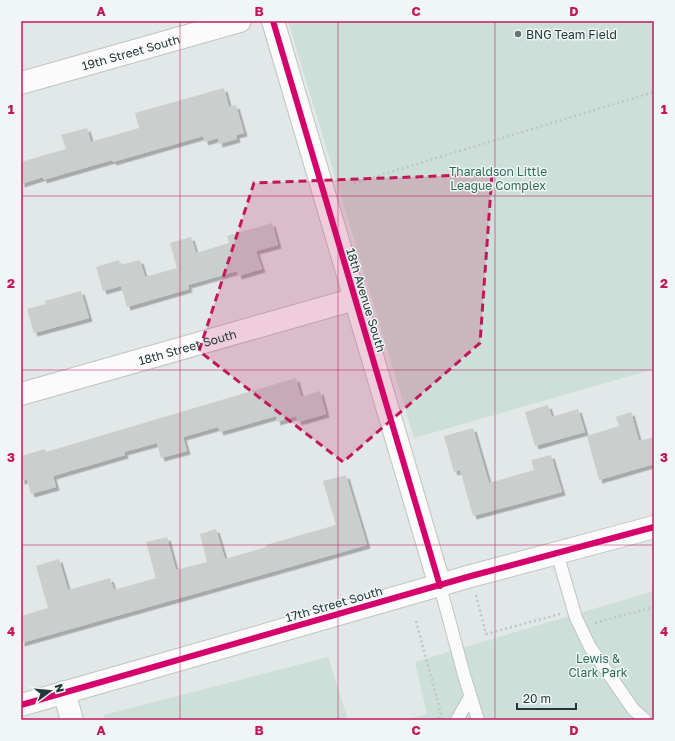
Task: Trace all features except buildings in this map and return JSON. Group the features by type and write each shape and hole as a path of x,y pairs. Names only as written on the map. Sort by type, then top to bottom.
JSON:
{"street":[{"name":"19th Street South","path":"21,83 240,21"},
{"name":"18th Avenue South","path":"273,21 440,586"},
{"name":"18th Street South","path":"21,394 355,299"},
{"name":"17th Street South","path":"21,706 64,692 654,527"},
{"path":"64,692 72,720"}],"lane":[{"path":"557,553 576,618 590,647 633,709 645,720"},
{"path":"440,586 470,697 478,720"},
{"path":"457,720 470,697"}],"path":[{"path":"354,183 654,92"},
{"path":"475,591 486,634"},
{"path":"416,622 441,714 438,720"}],"highlighted area":[{"path":"492,174 480,343 343,462 199,351 254,183"}],"green space":[{"name":"Tharaldson Little League Complex","path":"288,21 654,21 654,369 414,438"},
{"name":"Lewis & Clark Park","path":"654,591 654,720 405,720 427,714 415,662"},
{"path":"328,657 348,720 105,720 104,715"}],"cycle path":[{"path":"273,21 440,586"},
{"path":"21,705 471,576 654,527"}],"place":[{"name":"BNG Team Field","path":"518,34"}]}
